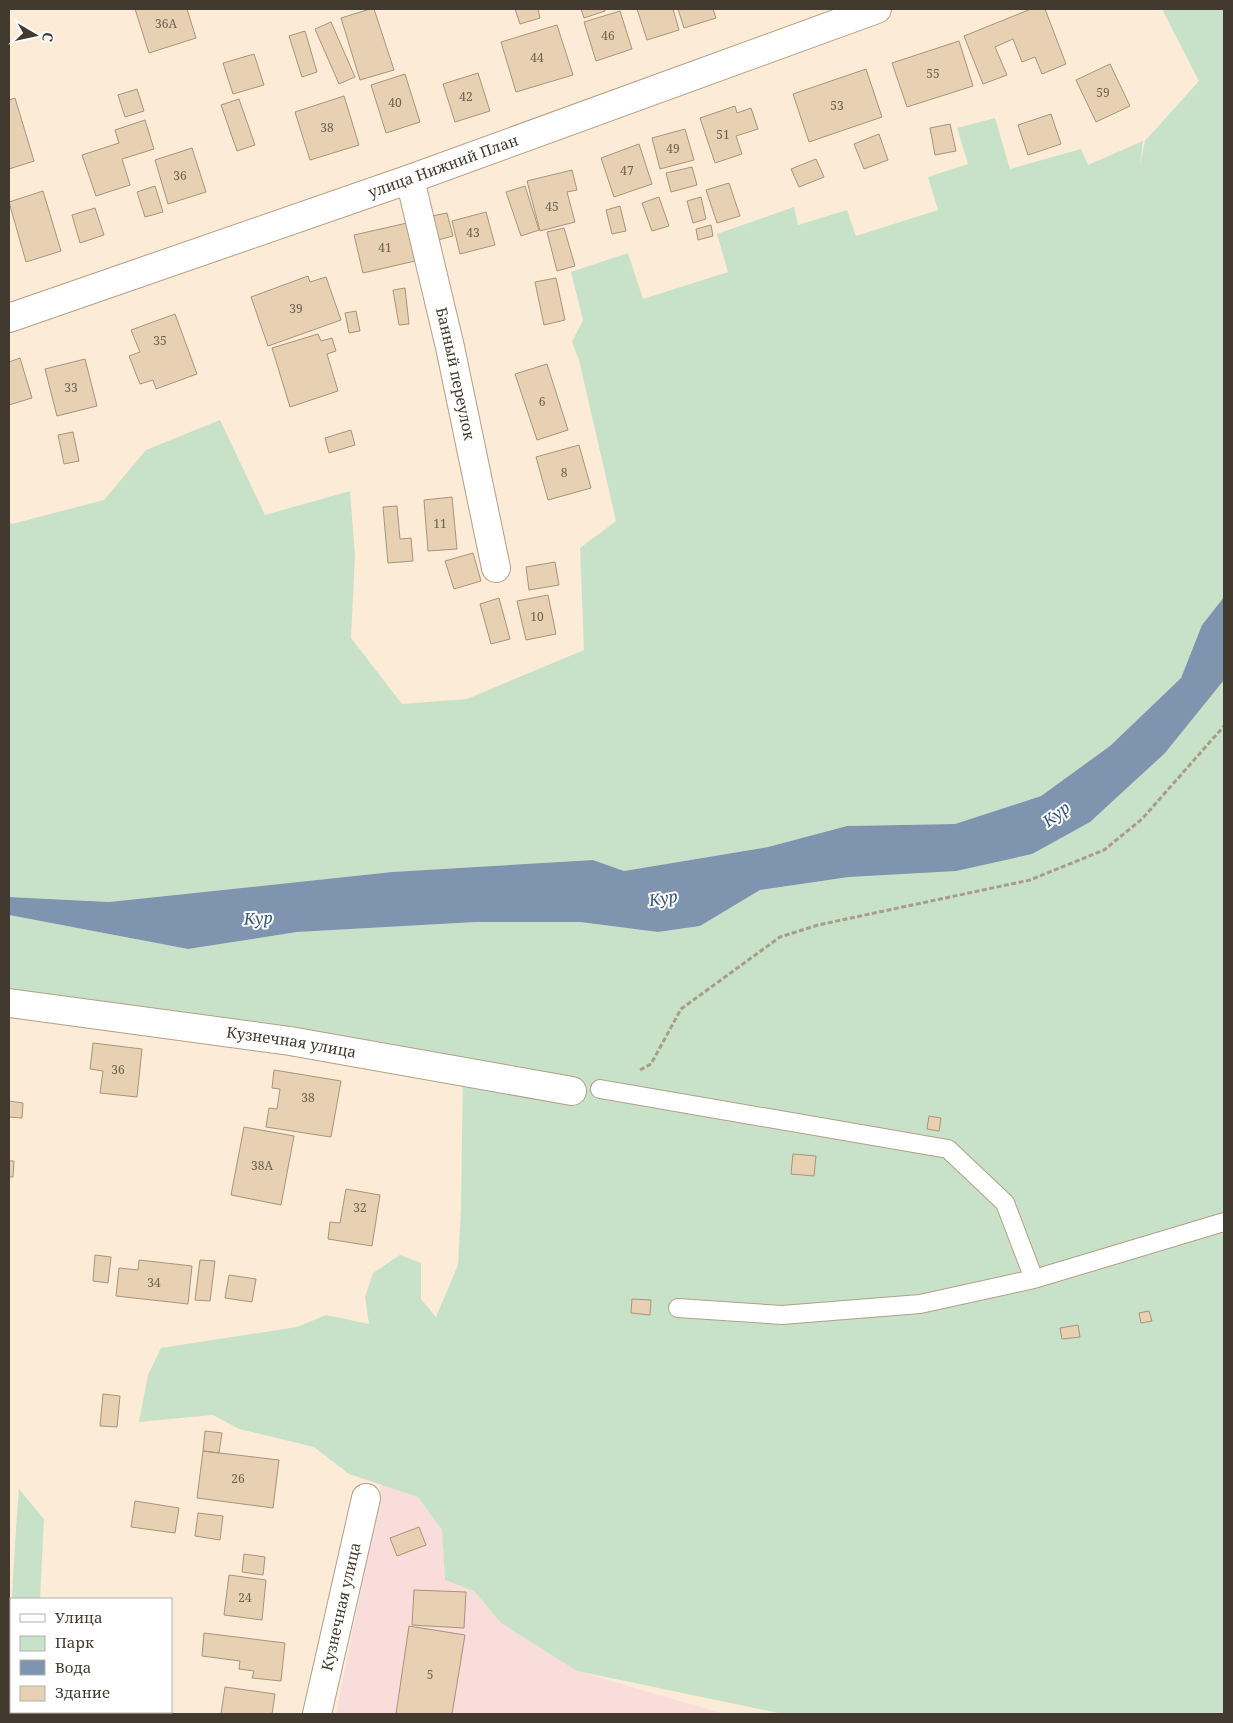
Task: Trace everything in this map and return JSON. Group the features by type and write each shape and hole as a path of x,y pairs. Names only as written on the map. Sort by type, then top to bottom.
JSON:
{"street":[{"name":"улица Нижний План","path":"9,318 410,180 876,9"},
{"name":"Банный переулок","path":"410,180 450,347 496,568"},
{"name":"Кузнечная улица","path":"9,1002 290,1040 572,1091"},
{"name":"Кузнечная улица","path":"317,1714 366,1498"}],"lane":[{"path":"600,1089 948,1149 1005,1203 1034,1279"},
{"path":"678,1308 782,1315 920,1304 1034,1279 1224,1222"}],"path":[{"path":"600,1089 651,1064 681,1009 780,937 818,925 1030,880 1104,850 1142,819 1224,726"}],"shaded area":[{"path":"382,1485 418,1497 442,1530 445,1580 474,1591 501,1623 577,1671 724,1714 336,1714"}],"green space":[{"path":"1162,9 1224,9 1224,597 1202,625 1181,678 1110,746 1041,796 955,824 847,826 768,847 624,871 593,860 392,872 109,902 9,897 9,522 12,524 104,500 146,450 220,420 265,515 350,491 355,555 351,638 402,704 467,699 584,650 580,548 616,521 579,360 572,342 583,320 571,272 628,253 643,299 728,272 717,234 794,207 798,225 847,210 856,236 938,210 928,177 968,164 957,128 995,118 1010,169 1081,149 1088,165 1143,141 1140,166 1145,141 1199,81"},
{"path":"1224,680 1224,1714 783,1714 577,1671 501,1623 474,1591 445,1580 442,1530 418,1497 349,1474 314,1447 239,1429 213,1415 139,1422 148,1375 161,1348 297,1327 326,1315 369,1324 365,1297 373,1273 400,1255 421,1263 421,1299 436,1317 458,1265 461,1209 463,1066 9,992 9,915 188,949 297,932 476,922 580,922 658,932 700,926 760,890 849,877 1165,753"},
{"path":"19,1489 44,1519 40,1598 12,1598"},
{"path":"10,1658 10,1713 163,1713 163,1714 9,1714"}],"water":[{"name":"Кур","path":"1224,597 1224,680 1165,753 1090,822 1032,854 956,871 849,877 760,890 700,926 658,932 580,922 476,922 297,932 188,949 9,915 9,897 109,902 392,872 593,860 624,871 768,847 847,826 955,824 1041,796 1110,746 1181,678 1202,625"}],"building":[{"path":"135,9 187,9 196,38 149,53"},
{"path":"374,9 394,70 360,80 341,18"},
{"path":"515,9 538,9 540,18 520,24"},
{"path":"581,9 604,9 605,11 584,18"},
{"path":"637,9 673,9 679,30 647,40"},
{"path":"678,9 713,9 716,18 684,28"},
{"path":"1031,9 1045,9 1066,64 1042,74 1035,57 1022,62 1013,39 995,47 1007,75 983,84 964,36"},
{"path":"620,11 632,49 596,61 584,22"},
{"path":"331,22 355,77 339,84 315,29"},
{"path":"557,25 573,75 516,92 501,42"},
{"path":"305,31 317,72 302,77 289,36"},
{"path":"959,41 973,86 907,107 892,63"},
{"path":"254,54 264,85 233,94 223,63"},
{"path":"1110,64 1130,106 1096,122 1076,80"},
{"path":"866,69 882,117 809,142 793,94"},
{"path":"478,73 490,111 455,122 443,84"},
{"path":"405,74 420,122 386,133 371,85"},
{"path":"137,89 144,111 125,117 118,95"},
{"path":"344,96 359,145 310,160 295,112"},
{"path":"15,98 34,161 9,169 9,100"},
{"path":"239,99 255,145 237,151 221,105"},
{"path":"735,106 737,113 751,108 758,129 736,136 742,154 715,163 700,118"},
{"path":"1051,114 1061,144 1028,155 1018,125"},
{"path":"145,120 154,149 122,159 130,185 96,196 82,155 119,143 115,130"},
{"path":"950,124 956,151 935,155 930,128"},
{"path":"685,129 694,160 660,169 652,138"},
{"path":"879,134 888,160 864,169 854,144"},
{"path":"639,144 652,184 614,197 601,158"},
{"path":"192,148 206,192 168,204 155,160"},
{"path":"816,159 824,177 799,187 791,169"},
{"path":"692,167 697,185 671,192 666,173"},
{"path":"572,170 577,190 567,192 575,222 540,231 527,181"},
{"path":"729,183 740,216 717,223 706,190"},
{"path":"155,186 163,212 145,217 137,192"},
{"path":"525,186 539,230 521,236 506,192"},
{"path":"43,191 61,251 26,262 9,202"},
{"path":"659,197 669,226 652,231 642,203"},
{"path":"701,197 706,219 693,223 687,201"},
{"path":"620,206 626,231 612,234 606,210"},
{"path":"95,208 104,235 80,243 72,215"},
{"path":"486,212 495,245 460,254 452,221"},
{"path":"447,213 453,236 438,240 432,216"},
{"path":"407,223 415,261 363,273 354,235"},
{"path":"711,225 713,236 698,240 696,229"},
{"path":"564,228 575,266 557,271 547,232"},
{"path":"308,276 310,282 326,277 341,320 268,346 251,297"},
{"path":"556,278 565,320 544,325 535,282"},
{"path":"405,288 409,324 399,325 393,290"},
{"path":"356,311 360,331 349,333 345,313"},
{"path":"175,314 197,374 156,389 153,380 140,384 129,356 140,352 131,330"},
{"path":"318,334 321,341 332,338 336,351 327,354 338,391 290,407 272,348"},
{"path":"20,358 32,398 9,405 9,362"},
{"path":"85,359 97,406 57,416 45,369"},
{"path":"547,364 568,430 537,440 515,374"},
{"path":"351,430 355,445 329,453 325,438"},
{"path":"73,432 79,461 64,464 58,435"},
{"path":"579,445 591,488 548,500 536,457"},
{"path":"452,497 457,549 428,551 424,500"},
{"path":"397,506 400,539 411,538 413,561 388,563 383,507"},
{"path":"473,553 481,581 454,589 445,561"},
{"path":"555,562 559,585 529,590 526,567"},
{"path":"548,595 556,634 526,640 517,601"},
{"path":"499,598 510,639 491,644 480,604"},
{"path":"93,1043 142,1049 137,1097 100,1093 103,1071 90,1069"},
{"path":"274,1070 341,1081 331,1137 266,1127 269,1108 277,1109 280,1089 272,1088"},
{"path":"9,1101 23,1103 22,1118 9,1117"},
{"path":"929,1116 941,1118 939,1131 927,1129"},
{"path":"244,1127 294,1136 281,1205 231,1195"},
{"path":"793,1154 816,1156 814,1176 791,1174"},
{"path":"9,1161 14,1161 13,1177 9,1177"},
{"path":"346,1189 380,1195 372,1246 328,1239 330,1222 340,1223"},
{"path":"95,1255 111,1257 108,1283 93,1281"},
{"path":"139,1260 192,1266 188,1304 116,1296 119,1268 138,1270"},
{"path":"200,1260 215,1261 210,1301 195,1300"},
{"path":"229,1275 256,1279 252,1302 225,1298"},
{"path":"632,1299 651,1300 650,1315 631,1313"},
{"path":"1149,1311 1152,1321 1141,1323 1139,1313"},
{"path":"1078,1325 1080,1337 1062,1339 1060,1328"},
{"path":"103,1394 120,1396 117,1427 100,1426"},
{"path":"205,1431 222,1433 219,1453 203,1451"},
{"path":"203,1451 279,1460 273,1508 197,1498"},
{"path":"135,1501 179,1508 175,1533 131,1527"},
{"path":"198,1513 223,1516 220,1540 195,1536"},
{"path":"419,1527 426,1545 397,1556 390,1538"},
{"path":"244,1554 265,1557 263,1575 242,1572"},
{"path":"229,1575 266,1580 262,1620 224,1615"},
{"path":"414,1590 466,1592 464,1628 412,1625"},
{"path":"409,1626 465,1635 452,1714 396,1714"},
{"path":"204,1633 285,1643 281,1681 252,1678 254,1671 239,1669 240,1661 202,1656"},
{"path":"225,1687 275,1694 272,1714 221,1714"}]}
